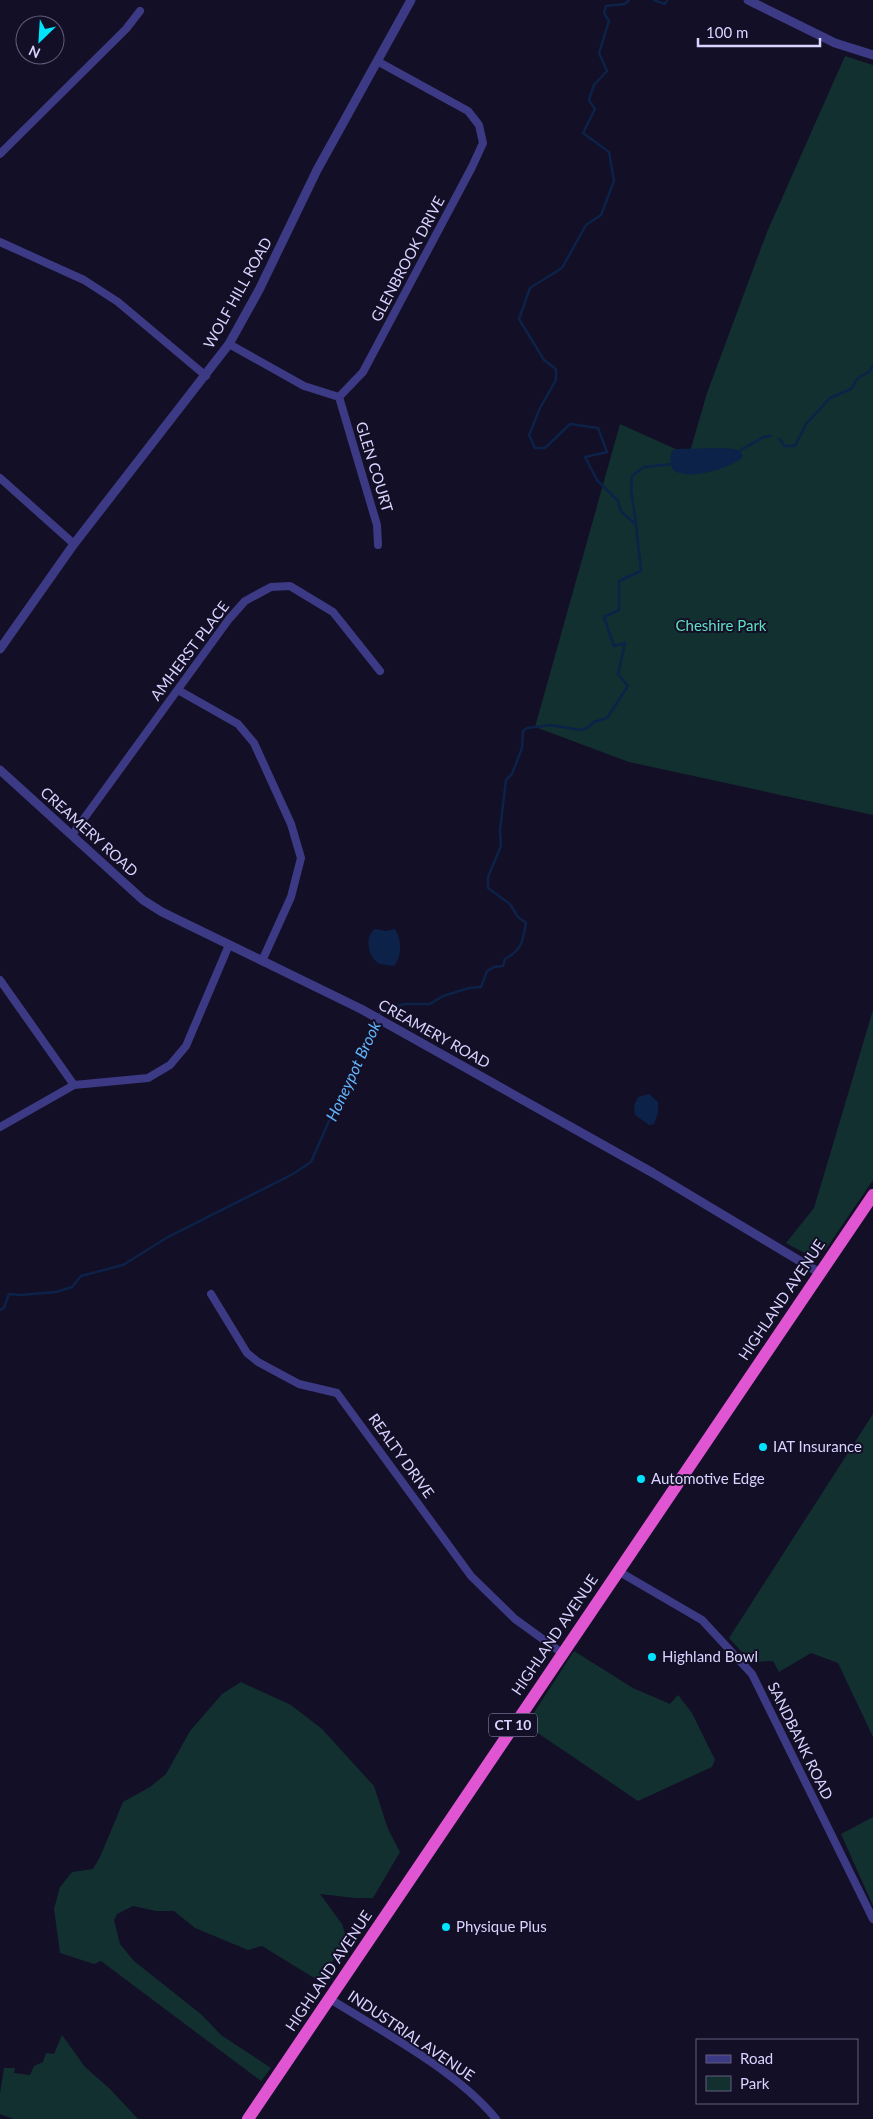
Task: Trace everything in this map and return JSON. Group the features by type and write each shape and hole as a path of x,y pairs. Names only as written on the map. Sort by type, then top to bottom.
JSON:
{"highway":[{"name":"HIGHLAND AVENUE","path":"248,2119 562,1652 873,1195"}],"street":[{"name":"WOLF HILL ROAD","path":"0,649 74,544 229,344 259,290 317,170 411,0"},
{"path":"748,0 835,43 873,55"},
{"path":"0,154 126,29 140,11"},
{"name":"GLENBROOK DRIVE","path":"339,397 363,372 483,143 479,125 468,111 377,61"},
{"path":"0,242 84,280 118,302 206,376"},
{"path":"229,344 304,386 339,397"},
{"name":"GLEN COURT","path":"339,397 377,525 378,545"},
{"path":"0,478 74,544"},
{"name":"AMHERST PLACE","path":"72,835 229,619 245,601 271,587 290,586 333,612 380,671"},
{"path":"178,690 238,724 254,743 291,824 301,858 291,897 262,961"},
{"name":"CREAMERY ROAD","path":"0,770 143,900 162,912 327,991 368,1013 637,1163 820,1273"},
{"path":"0,1127 74,1085 148,1078 170,1065 186,1046 229,945"},
{"path":"0,980 74,1085"},
{"name":"REALTY DRIVE","path":"211,1294 247,1354 299,1384 337,1393 471,1576 516,1619 562,1652"},
{"name":"SANDBANK ROAD","path":"618,1571 702,1620 752,1674 873,1919"},
{"name":"INDUSTRIAL AVENUE","path":"330,1999 422,2057 481,2101 496,2119"}],"green space":[{"name":"Cheshire Park","path":"845,56 873,65 873,815 629,762 535,727 620,424 689,455 707,393 767,232"},
{"path":"873,1010 873,1180 826,1249 811,1254 806,1253 786,1243 814,1208"},
{"path":"873,1414 873,1737 838,1663 811,1653 779,1672 773,1661 751,1662 729,1638"},
{"path":"574,1651 633,1688 670,1704 678,1695 692,1713 715,1760 712,1767 638,1801 526,1725"},
{"path":"241,1682 291,1705 322,1729 374,1786 388,1829 400,1852 373,1898 320,1894 342,1924 347,1940 319,1981 262,1946 248,1950 195,1928 174,1911 156,1911 133,1906 117,1914 114,1920 120,1944 134,1961 202,2015 221,2035 271,2068 261,2081 101,1961 94,1964 60,1953 54,1909 60,1887 72,1872 93,1869 123,1802 150,1787 166,1774 190,1731 222,1694"},
{"path":"873,1817 873,1906 841,1834"},
{"path":"62,2035 85,2067 109,2088 138,2119 13,2119 0,2114 0,2093 4,2068 15,2068 14,2073 30,2075 34,2066 43,2062 46,2053 54,2054"}],"water":[{"path":"720,448 739,451 743,456 734,463 717,470 698,474 680,473 673,470 670,459 672,451 675,449"},
{"path":"375,929 386,931 395,929 400,943 400,953 394,966 378,963 372,956 368,941 369,936"},
{"path":"649,1094 658,1102 658,1113 654,1124 649,1125 635,1115 634,1105 638,1097"}],"waterway":[{"name":"Honeypot Brook","path":"0,1310 4,1308 9,1294 56,1292 72,1287 81,1276 123,1265 168,1237 293,1174 311,1162 366,1037 382,1010 405,1004 430,1004 443,996 469,988 481,987 487,971 494,967 503,966 505,959 515,952 521,944 526,923 518,917 510,904 488,888 488,877 501,846 500,830 506,780 512,774 522,748 523,731 527,728 551,725 580,730 587,728 594,722 607,718 628,686 618,674 625,643 614,646 604,617 619,610 619,581 641,571 636,525 621,511 618,501 597,480 585,457 607,452 598,428 570,424 545,448 535,448 529,435 540,408 556,380 556,369 544,360 519,319 530,288 562,268 586,225 601,215 614,181 609,152 583,133 595,109 589,100 594,85 607,71 599,53 609,21 604,13 606,6 625,4 629,0"},
{"name":"Honeypot Brook","path":"654,0 665,4 667,0"},
{"path":"779,439 785,446 795,446 806,424 830,398 851,389 858,378 870,371 873,365"},
{"path":"737,452 764,437 771,436"},
{"path":"636,524 631,490 632,476 644,467 673,464"}],"place":[{"name":"IAT Insurance","path":"763,1447"},
{"name":"Automotive Edge","path":"641,1479"},
{"name":"Highland Bowl","path":"652,1657"},
{"name":"Physique Plus","path":"446,1927"}]}
